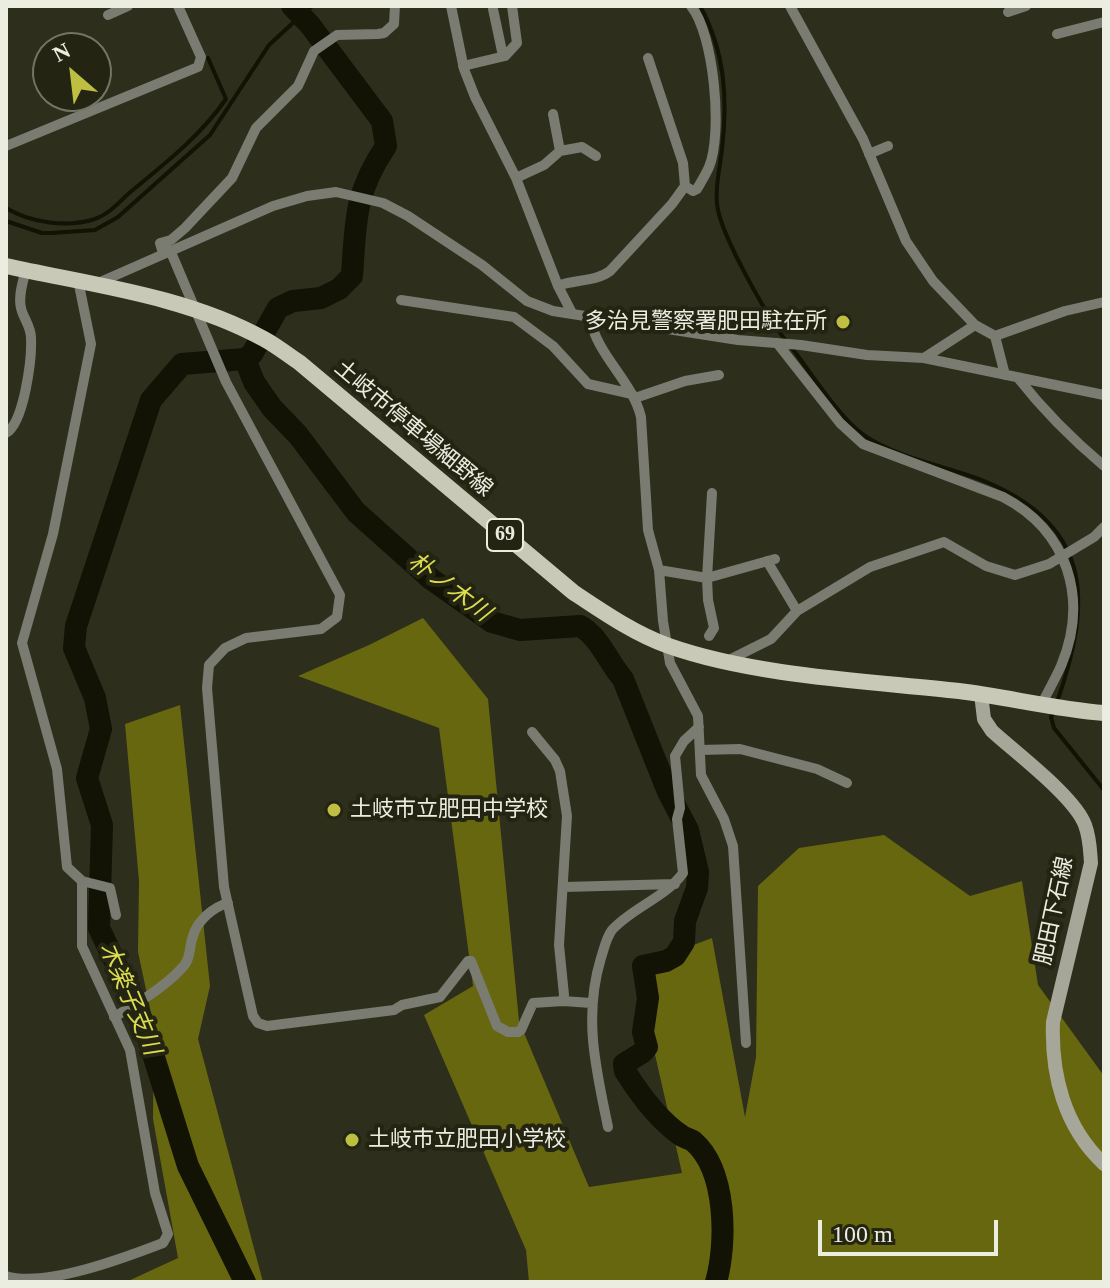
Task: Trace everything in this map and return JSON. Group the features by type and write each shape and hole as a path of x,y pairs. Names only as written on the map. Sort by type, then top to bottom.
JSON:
{"main road":[{"name":"土岐市停車場細野線","path":"6,266 96,284 196,310 264,339 300,363 573,592 610,616 667,645 774,670 981,694 1104,713"},
{"name":"肥田下石線","path":"981,694 984,719 992,731 1073,805 1084,823 1090,842 1091,863 1053,1022 1052,1048 1063,1101 1075,1129 1104,1164"}],"street":[{"path":"108,15 128,6"},
{"path":"6,146 198,67 201,57 178,6"},
{"path":"395,6 394,24 384,33 337,35 314,51 298,86 256,128 232,178 185,228 171,240 160,243 196,310 226,382 340,595 337,617 321,629 246,638 225,648 209,665 211,734 224,887 253,1016 258,1023 267,1026 394,1010 402,1005 440,997 468,961 471,961 497,1026 508,1032 521,1030 533,1003 591,1003"},
{"path":"451,6 463,66 475,97 516,178 558,286 572,313"},
{"path":"463,66 510,53 517,43 512,6"},
{"path":"685,186 693,191 697,189 710,166 715,124 708,46 700,20 691,6"},
{"path":"790,6 869,154 906,241 933,281 975,325 995,336 1005,375"},
{"path":"1008,12 1026,6"},
{"path":"493,9 503,56"},
{"path":"1057,34 1104,22"},
{"path":"558,286 605,275 685,186 683,163 648,58"},
{"path":"553,114 560,151"},
{"path":"869,154 888,146"},
{"path":"516,178 544,165 560,151 582,147 596,156"},
{"path":"96,284 273,206 336,192 383,203 426,226 527,301 553,311 647,328 867,355 924,358 1104,395"},
{"path":"6,433 13,429 18,417 28,375 31,337 20,307 26,270"},
{"path":"78,280 91,344 53,534 22,643 57,769 67,867 82,881 110,888 116,915"},
{"path":"401,300 514,317 553,346 588,384 633,396 719,375"},
{"path":"995,336 1065,311 1104,302"},
{"path":"590,317 593,335 633,396 641,417 648,530 659,570 673,673 694,704 699,727 701,775 724,819 733,846 746,1043"},
{"path":"924,358 975,325"},
{"path":"778,343 854,438 877,452 977,486 1015,504 1068,552 1071,627 1061,665 1043,705"},
{"path":"1018,378 1076,443 1104,466"},
{"path":"709,636 714,628 707,578 712,493"},
{"path":"727,661 771,639 797,611 870,567 944,542 1010,575 1049,564 1094,537 1104,527"},
{"path":"659,570 707,578 771,560 797,611"},
{"path":"608,1127 592,1035 594,981 613,929 675,884 683,873 675,756 684,741 699,727"},
{"path":"532,732 560,771 567,816 559,945 563,1001"},
{"path":"700,750 740,749 817,769 847,783"},
{"path":"6,1276 19,1282 63,1276 163,1243 168,1234 155,1193 130,1050 82,946 82,881"},
{"path":"564,887 675,884"},
{"path":"114,1017 179,971 188,961 194,932 199,924 211,911 228,903"}],"shaded area":[{"path":"423,618 488,699 519,1021 589,1187 682,1173 635,967 712,938 745,1117 756,1057 758,886 799,848 884,835 970,896 1022,881 1038,985 1104,1076 1104,1282 529,1282 526,1250 424,1015 473,986 439,728 298,676"},
{"path":"180,705 210,986 198,1039 263,1282 126,1282 178,1258 153,1119 154,1027 138,952 139,881 125,724"}],"waterway":[{"name":"朴ノ木川","path":"292,6 310,25 382,121 386,146 368,179 358,208 352,276 339,289 321,298 293,301 278,308 252,354 245,359 254,382 272,408 298,435 356,512 431,579 492,622 520,630 580,626 598,643 623,679 668,792 688,830 698,872 697,888 685,921 684,942 675,956 643,966 648,998 643,1032 647,1047 624,1064 625,1071 657,1115 673,1130 693,1141 712,1170 718,1188 723,1228 716,1282"},
{"path":"307,11 312,6"},
{"path":"700,6 715,40 723,76 724,130 717,187 718,210 728,240 747,277 786,341"},
{"path":"6,221 51,233 95,230 118,217 210,135 269,45 295,21"},
{"path":"6,208 27,217 61,223 84,222 106,213 183,147 226,99 208,58"},
{"path":"792,348 836,407 865,436 892,450 979,479 1017,497 1044,518 1063,542 1074,569 1078,598 1069,665 1057,702"},
{"name":"木楽子支川","path":"245,359 182,364 151,400 76,626 74,648 95,698 101,729 87,778 102,825 99,928 143,1022 188,1166 245,1282"},
{"path":"1054,711 1051,717 1054,728 1104,790"}],"place":[{"name":"多治見警察署肥田駐在所","path":"843,322"},
{"name":"土岐市立肥田中学校","path":"334,810"},
{"name":"土岐市立肥田小学校","path":"352,1140"}]}
